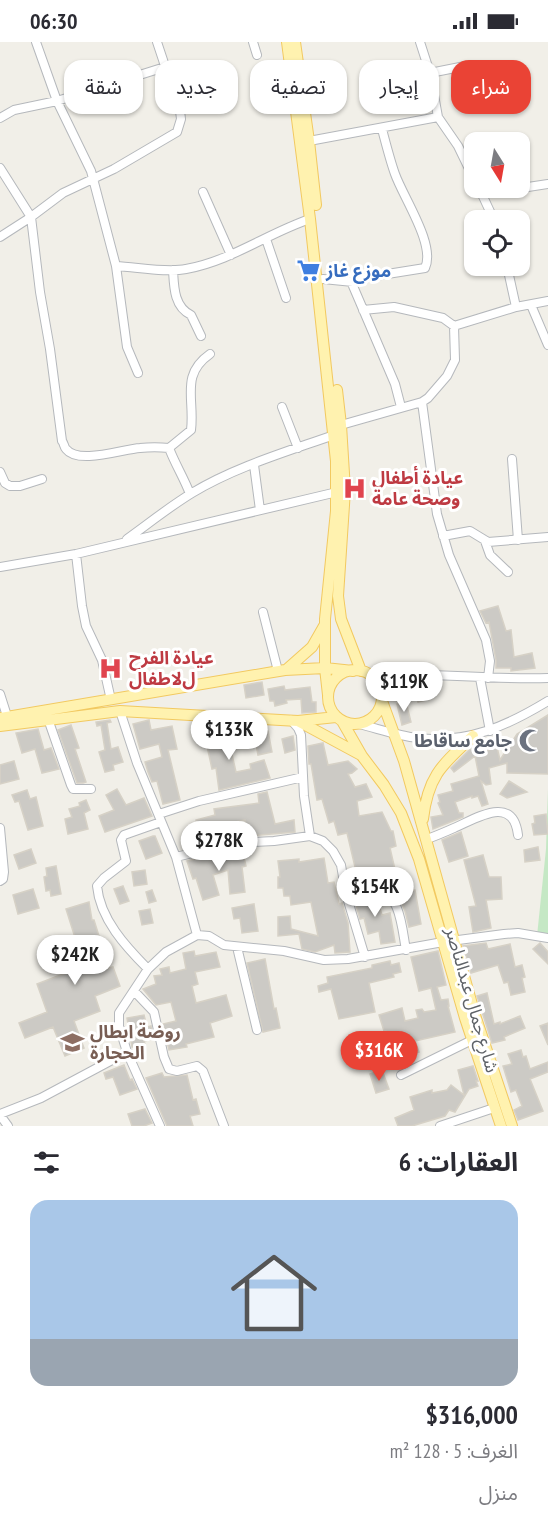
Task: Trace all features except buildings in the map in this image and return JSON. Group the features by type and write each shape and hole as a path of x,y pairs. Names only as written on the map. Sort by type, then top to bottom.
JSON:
{"main road":[{"path":"287,42 310,219 334,435 337,492 325,626 325,668 329,707 339,719"},
{"path":"295,42 309,141 341,425 345,511 338,596 341,619 362,672"},
{"path":"282,671 312,647 325,626"},
{"path":"0,726 120,711 294,721 339,719 359,724 374,716 382,701 378,684 362,672 325,668 282,671 4,717"},
{"path":"328,695 333,681 339,676 362,672"},
{"name":"شارع جمال عبدالناصر","path":"382,701 395,734 476,1015 512,1126"},
{"name":"شارع جمال عبدالناصر","path":"339,719 401,813 419,860 472,1040 501,1126"},
{"path":"294,721 362,756"},
{"path":"423,826 430,787 438,771 445,761 473,736"}],"street":[{"path":"36,42 57,101 88,163 93,179 116,266 127,347 138,373"},
{"path":"157,42 163,60"},
{"path":"253,42 257,54"},
{"path":"420,42 426,60"},
{"path":"0,118 14,110 57,101 155,71"},
{"path":"0,237 63,193 161,143 177,132 181,119 179,114"},
{"path":"437,114 464,158"},
{"path":"309,141 438,117"},
{"path":"323,279 353,282 356,279 383,273 418,270 425,268 427,264 428,254 422,235 396,175 382,129"},
{"path":"0,168 31,217 40,292 56,384 62,441 66,449 72,454 96,456 139,448 169,448 191,430 189,387 200,361 210,354"},
{"path":"530,187 548,184"},
{"path":"203,192 231,255"},
{"path":"116,266 185,270 231,255 310,219"},
{"path":"266,239 286,298"},
{"path":"173,270 174,290 179,304 184,312 191,315 201,336"},
{"path":"509,276 516,307"},
{"path":"353,282 395,384 401,407"},
{"path":"454,326 516,307 548,301"},
{"path":"531,305 548,345"},
{"path":"363,310 394,307 442,318 454,326"},
{"path":"341,425 422,402 439,386 452,368 455,348 454,326"},
{"path":"422,402 433,492 448,555 486,640 490,661 484,678 490,730"},
{"path":"282,407 297,448"},
{"path":"121,543 190,494 254,465 334,435"},
{"path":"169,448 190,494"},
{"path":"512,459 518,540"},
{"path":"254,465 260,510"},
{"path":"0,471 5,483 10,486 20,486 42,479"},
{"path":"0,567 76,554 337,492"},
{"path":"443,536 474,532 484,542 490,555 508,572"},
{"path":"484,542 548,537"},
{"path":"76,554 86,626 102,660 111,700"},
{"path":"263,612 282,671"},
{"path":"362,672 484,678 548,678"},
{"path":"0,694 4,717"},
{"path":"359,724 395,734 436,740 473,736 515,722 548,701"},
{"path":"120,711 137,763 176,857 197,935"},
{"path":"48,719 71,785 74,789 91,789"},
{"path":"294,721 301,735 310,836"},
{"path":"148,969 113,927 104,909 98,886 126,861 121,840 124,835 199,801 303,777"},
{"path":"427,840 472,818 495,812 512,816 517,822 518,835"},
{"path":"0,828 4,872 3,879 0,881"},
{"path":"176,857 234,843 310,836 326,844 336,856 342,870 346,894 365,957"},
{"path":"346,894 374,888 389,896 396,906 406,950"},
{"path":"160,1126 127,1052 119,1026 119,1013 148,969 166,952 197,935 208,936 224,945 284,951 324,960 365,957 443,942 504,934 519,933 548,938"},
{"path":"237,946 257,1030"},
{"path":"134,992 154,1012 169,1069 177,1071 197,1066 202,1071 224,1126"},
{"path":"401,1075 472,1040"},
{"path":"8,1126 0,1114 41,1098 127,1052"},
{"path":"440,1126 494,1108"}],"green space":[{"path":"548,789 548,937 537,936 546,849"}],"place":[{"name":"موزع غاز","path":"308,271"},
{"name":"عيادة أطفال وصحة عامة","path":"354,488"},
{"name":"عيادة الفرح لﻻطفال","path":"111,668"},
{"name":"جامع ساقاطا","path":"530,741"},
{"name":"روضة ابطال الحجارة","path":"72,1042"}]}
